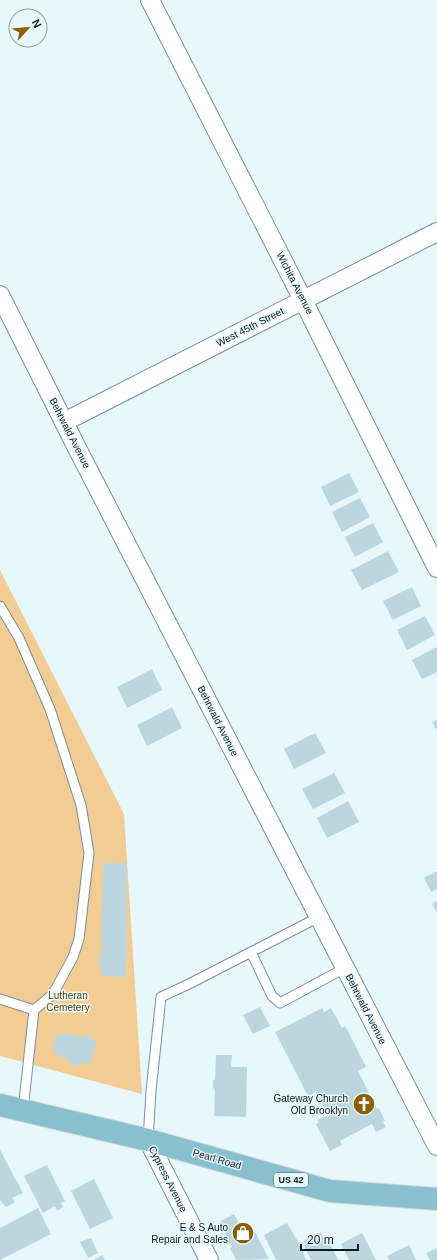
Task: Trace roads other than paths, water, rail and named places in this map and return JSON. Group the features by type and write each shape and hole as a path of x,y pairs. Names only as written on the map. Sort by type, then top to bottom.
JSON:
{"main road":[{"name":"Pearl Road","path":"0,1105 148,1140 330,1190 437,1199"}],"street":[{"name":"Wichita Avenue","path":"150,0 303,300 437,568"},
{"name":"West 45th Street","path":"64,422 437,232"},
{"name":"Behrwald Avenue","path":"0,295 437,1146"},
{"name":"Cypress Avenue","path":"148,1140 209,1260"}],"lane":[{"path":"0,606 19,638 50,710 81,805 89,853 79,939 73,957 53,994 34,1010 23,1110"},
{"path":"148,1140 151,1091 161,997 319,917"},
{"path":"250,952 272,996 280,1003 345,968"},
{"path":"0,999 34,1010"}],"place":[{"name":"Gateway Church Old Brooklyn","path":"364,1104"},
{"name":"E & S Auto Repair and Sales","path":"243,1233"}],"park label":[{"name":"Lutheran Cemetery","path":"68,1000"}]}
